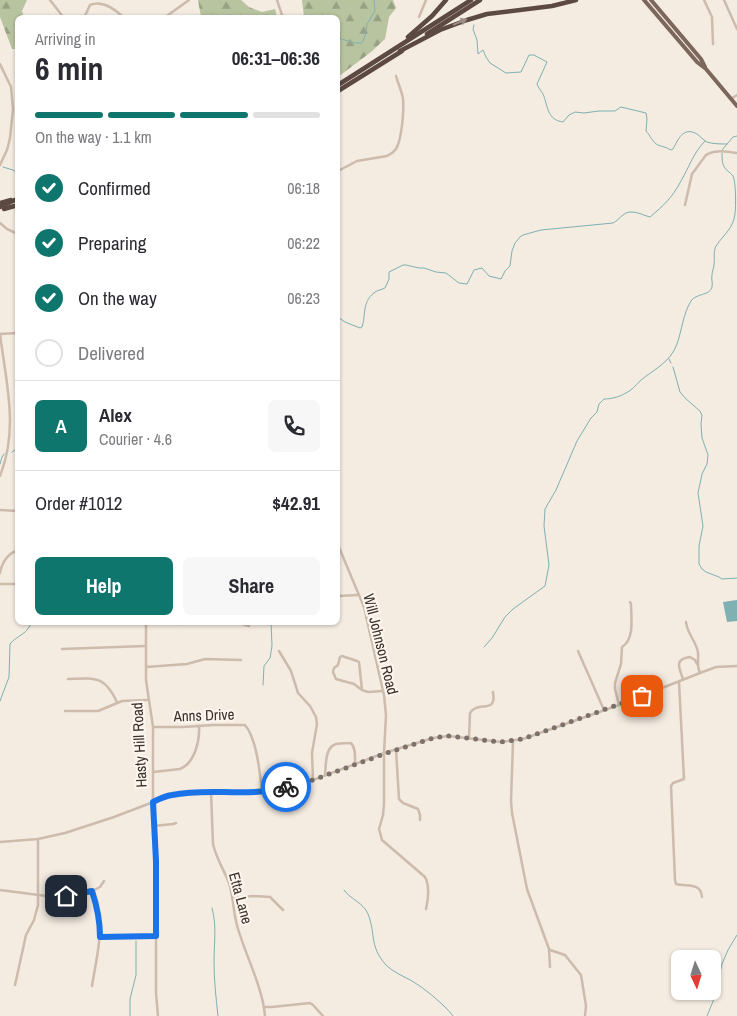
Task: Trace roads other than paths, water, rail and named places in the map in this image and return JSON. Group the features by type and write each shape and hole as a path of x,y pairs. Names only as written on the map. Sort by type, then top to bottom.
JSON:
{"highway":[{"path":"391,51 432,16 446,0"},
{"path":"340,84 470,0"},
{"path":"340,90 480,0"},
{"path":"400,51 440,30 487,14 552,6 576,0"},
{"path":"0,203 15,199"},
{"path":"0,208 15,200"},
{"path":"0,208 15,206"}],"main road":[{"path":"644,0 737,106"},
{"path":"651,0 701,59 706,69"}],"street":[{"path":"50,0 62,15"},
{"path":"168,15 190,0"},
{"path":"277,0 281,15"},
{"path":"419,17 426,0"},
{"path":"704,0 712,17 713,44"},
{"path":"724,0 737,29"},
{"path":"85,15 90,5 98,2 107,5 120,15"},
{"path":"0,64 11,87 13,110 10,138 0,166"},
{"path":"340,170 357,161 387,156 395,150 400,137 403,106 396,76"},
{"path":"731,99 737,94"},
{"path":"685,205 692,174 708,153 718,151 737,153"},
{"path":"0,223 15,233"},
{"path":"0,476 9,446 11,423 0,334 15,332"},
{"path":"0,510 15,511"},
{"name":"Will Johnson Road","path":"340,549 364,608 383,691 386,715 384,804 379,835 382,840 425,878 428,888 426,909"},
{"path":"0,573 6,559 15,552"},
{"path":"0,584 15,584"},
{"path":"340,596 358,595"},
{"path":"619,705 615,694 615,682 621,664 622,647 630,637 630,602"},
{"path":"686,622 687,629 697,649 697,665"},
{"name":"Hasty Hill Road","path":"146,625 148,700 153,727 156,993 158,1016"},
{"path":"62,649 145,646"},
{"path":"578,650 604,710"},
{"path":"278,651 290,671 298,692 316,716 317,724 312,753 313,780"},
{"path":"362,690 359,662 340,657 338,665 334,668 333,672 336,679 354,684 362,690 368,692 383,691"},
{"path":"683,680 679,665 682,659 690,658 695,660 700,673"},
{"path":"146,667 187,664 205,659 241,660"},
{"path":"0,842 38,839 83,828 178,794 262,792 281,789 313,780 419,742 441,737 501,742 513,741 533,736 619,705 700,673 716,668 737,666"},
{"path":"68,680 91,679 101,681 111,690 117,702"},
{"path":"679,682 684,779 673,783 671,786 676,884 699,888 702,891 702,897"},
{"path":"469,738 470,713 476,707 491,705 494,700 493,692"},
{"path":"65,711 98,710 122,701 148,700"},
{"name":"Anns Drive","path":"153,727 237,724 246,726 257,756 262,792"},
{"path":"153,772 184,768 197,749 200,733 199,726"},
{"path":"513,741 512,813 527,889 549,949 550,967"},
{"path":"325,775 329,751 336,744 352,744 355,764"},
{"path":"396,750 399,799 403,803 418,809 420,820"},
{"name":"Etta Lane","path":"212,792 214,852 233,898 238,930 264,1007 264,1016"},
{"path":"154,826 176,823"},
{"path":"15,986 26,935 36,912 38,896 38,839"},
{"path":"0,890 38,896 66,896 92,891 100,887 104,881"},
{"path":"92,891 100,922 100,937 92,986"},
{"path":"233,898 270,897 283,910"},
{"path":"100,937 156,936"},
{"path":"549,949 565,956 581,975 586,1006 585,1016"},
{"path":"264,1007 310,1003 322,1016"}],"water":[{"path":"737,600 737,621 727,622 723,602"}],"waterway":[{"path":"340,39 362,43 367,24 375,11 374,0"},
{"path":"474,25 473,29 477,40 478,54 483,50 490,63 506,73 521,72 529,55 534,55 547,62 537,84 543,94 549,112 558,121 563,122 569,115 575,112 615,111 621,107 646,113 646,131 656,144 671,150 682,135 688,132 697,134 709,143 727,144"},
{"path":"722,150 733,137 737,136"},
{"path":"340,318 360,328 362,327 368,300 375,292 385,288 389,279 389,272 403,265 446,273 459,283 467,284 474,270 482,268 489,276 501,279 510,266 515,243 523,235 541,230 613,223 629,212 650,217 664,205 674,192 705,141"},
{"path":"484,647 505,617 545,586 549,565 544,526 545,509 556,490 577,441 591,418 597,412 599,404 604,399 615,398 628,392 666,361 677,344 684,317 691,301 693,298 711,290 715,248 732,224 735,210 734,179 724,166 722,153"},
{"path":"3,167 15,172"},
{"path":"669,359 671,363"},
{"path":"673,367 680,392 702,415 702,438 708,455 698,493 703,526 699,546 699,564 706,572 722,579 737,578"},
{"path":"0,464 4,454"},
{"path":"0,701 9,677 10,644 25,632 30,625"},
{"path":"263,685 264,666 270,658 272,646 271,625"},
{"path":"344,890 366,910 377,952 386,965 428,992 453,1016"},
{"path":"212,908 215,928 214,969 218,1016"},
{"path":"707,1016 714,999 722,964 737,935"},
{"path":"130,1016 130,999 136,975 136,941"}]}
